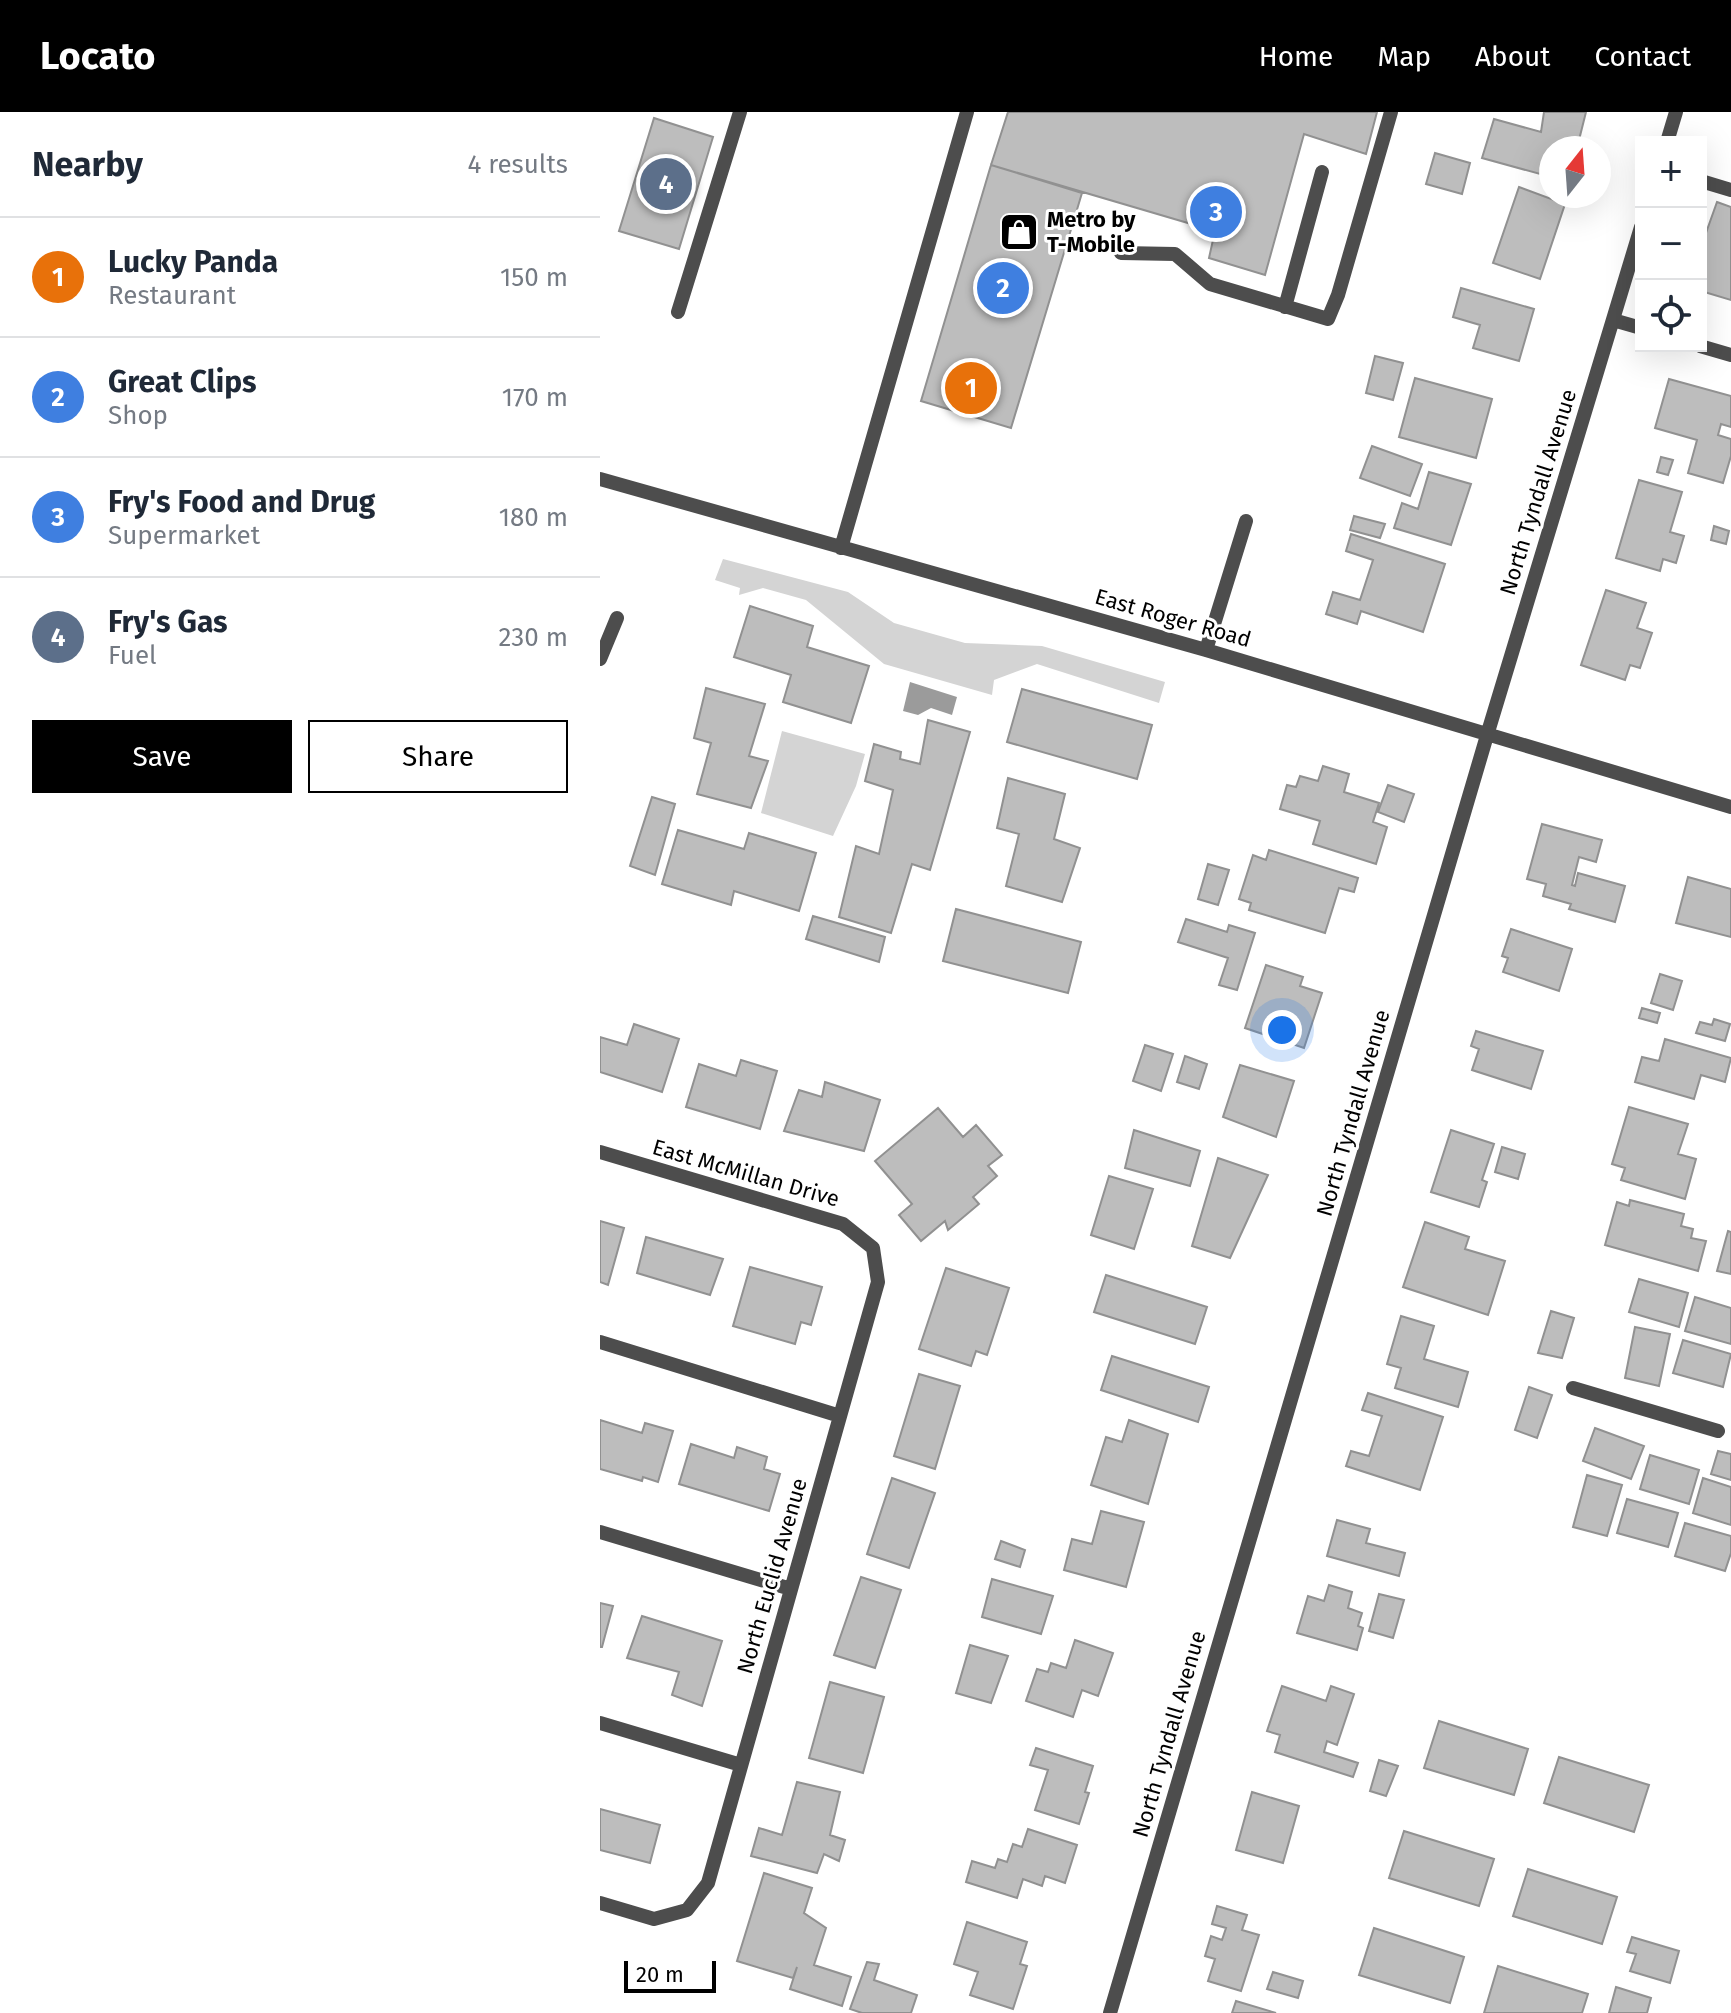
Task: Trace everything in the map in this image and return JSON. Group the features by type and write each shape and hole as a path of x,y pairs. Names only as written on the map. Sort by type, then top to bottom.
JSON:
{"street":[{"path":"678,312 740,112"},
{"path":"841,548 967,112"},
{"path":"1121,253 1175,254 1210,284 1328,319 1338,295 1391,112"},
{"path":"1669,136 1676,112"},
{"path":"1285,307 1322,172"},
{"path":"1707,183 1731,190"},
{"name":"North Tyndall Avenue","path":"1110,2013 1488,732 1635,247"},
{"path":"1613,320 1635,326"},
{"path":"1707,348 1731,355"},
{"name":"East Roger Road","path":"600,479 1206,650 1731,807"},
{"path":"1206,650 1246,521"},
{"path":"600,659 617,618"},
{"name":"East McMillan Drive","path":"600,1152 843,1224 873,1248"},
{"name":"North Euclid Avenue","path":"600,1903 654,1919 687,1910 708,1883 878,1282 873,1248"},
{"path":"600,1342 840,1416"},
{"path":"1573,1388 1718,1431"},
{"path":"600,1532 791,1589"},
{"path":"600,1723 741,1765"}],"shaded area":[{"path":"723,559 848,592 894,623 965,643 1042,646 1165,682 1159,703 1037,664 994,680 992,695 884,664 806,600 763,588 739,595 740,588 715,580"},
{"path":"910,682 957,697 952,715 931,708 918,715 903,711"},
{"path":"782,731 865,754 856,786 833,836 761,813"}],"building":[{"path":"1008,112 1377,112 1366,154 1304,134 1265,275 1209,258 1215,231 991,165"},
{"path":"1544,112 1586,112 1580,136 1539,136 1539,174 1482,158 1494,119 1541,132"},
{"path":"654,118 713,137 679,249 619,231"},
{"path":"1435,153 1470,163 1462,194 1426,184"},
{"path":"991,165 1082,193 1011,428 921,401"},
{"path":"1519,187 1539,194 1539,208 1564,208 1540,279 1493,263"},
{"path":"1717,202 1731,207 1731,300 1707,293 1707,230"},
{"path":"1461,288 1534,309 1519,361 1473,348 1480,325 1453,317"},
{"path":"1375,356 1403,363 1393,400 1366,393"},
{"path":"1415,378 1492,399 1476,458 1399,437"},
{"path":"1669,379 1731,396 1731,427 1721,424 1718,435 1731,439 1731,456 1723,483 1688,473 1697,440 1655,428"},
{"path":"1372,446 1422,464 1410,496 1360,478"},
{"path":"1661,457 1673,460 1668,475 1657,472"},
{"path":"1429,472 1471,484 1451,545 1394,528 1402,503 1418,509"},
{"path":"1639,480 1682,492 1670,532 1684,536 1676,563 1663,559 1660,571 1616,558"},
{"path":"1354,516 1385,524 1380,538 1350,530"},
{"path":"1714,526 1729,531 1726,544 1711,540"},
{"path":"1351,534 1445,564 1423,632 1361,611 1357,624 1326,614 1333,592 1360,600 1373,560 1346,551"},
{"path":"1606,590 1646,603 1637,628 1652,633 1640,668 1630,665 1625,680 1581,665"},
{"path":"750,606 813,626 807,647 869,666 851,723 783,702 791,675 734,657"},
{"path":"706,688 765,704 749,756 768,761 751,808 697,794 711,743 694,738"},
{"path":"1022,689 1152,725 1137,779 1007,742"},
{"path":"928,720 970,732 930,870 912,864 891,933 839,917 856,846 879,854 893,790 865,781 874,744 901,752 900,759 920,764"},
{"path":"1323,766 1349,774 1344,792 1379,803 1373,822 1387,827 1376,864 1313,844 1320,821 1280,809 1287,785 1296,787 1300,776 1318,781"},
{"path":"1008,778 1065,794 1054,839 1080,848 1062,902 1006,886 1019,834 997,828"},
{"path":"1388,785 1414,794 1404,822 1378,812"},
{"path":"652,797 675,804 655,875 630,866"},
{"path":"1542,824 1602,840 1596,862 1579,857 1572,885 1575,886 1578,873 1625,886 1615,922 1569,909 1571,904 1543,896 1546,884 1527,879"},
{"path":"678,830 744,849 749,833 816,853 799,911 734,891 731,905 662,884"},
{"path":"1269,850 1358,878 1354,892 1339,888 1325,933 1249,910 1251,903 1239,899 1253,855 1266,860"},
{"path":"1208,864 1229,870 1218,905 1198,899"},
{"path":"1688,877 1731,889 1731,937 1676,923"},
{"path":"956,909 1081,942 1068,993 943,961"},
{"path":"813,916 885,937 879,962 806,939"},
{"path":"1186,919 1227,932 1229,925 1255,933 1237,990 1219,985 1228,958 1178,942"},
{"path":"1511,929 1572,949 1559,991 1503,972 1508,958 1502,956"},
{"path":"1266,965 1303,977 1300,986 1322,993 1304,1048 1245,1028"},
{"path":"1660,974 1682,981 1673,1010 1651,1003"},
{"path":"1642,1008 1660,1013 1657,1023 1639,1018"},
{"path":"1714,1019 1730,1024 1725,1041 1696,1033 1700,1022 1712,1025"},
{"path":"634,1024 679,1039 662,1092 600,1072 600,1037 627,1045"},
{"path":"1476,1031 1543,1051 1531,1089 1472,1070 1479,1049 1471,1046"},
{"path":"1665,1039 1731,1058 1725,1082 1701,1075 1694,1099 1635,1082 1642,1057 1659,1061"},
{"path":"1145,1045 1173,1054 1161,1091 1133,1081"},
{"path":"1185,1056 1207,1064 1199,1089 1177,1082"},
{"path":"741,1060 777,1071 760,1129 686,1107 699,1064 736,1076"},
{"path":"1240,1065 1294,1081 1276,1137 1223,1117"},
{"path":"825,1082 880,1100 864,1151 784,1131 799,1090 822,1097"},
{"path":"1629,1107 1688,1124 1678,1154 1696,1159 1685,1199 1621,1180 1625,1168 1612,1164"},
{"path":"938,1108 963,1137 976,1125 1002,1155 988,1166 997,1176 973,1197 979,1204 948,1230 945,1221 921,1241 899,1215 912,1204 875,1161"},
{"path":"1134,1130 1200,1151 1190,1186 1125,1168"},
{"path":"1451,1130 1494,1144 1482,1180 1487,1182 1479,1207 1431,1192"},
{"path":"1502,1147 1525,1154 1518,1179 1495,1172"},
{"path":"1218,1158 1268,1175 1230,1258 1192,1246"},
{"path":"1109,1176 1153,1189 1134,1249 1091,1235"},
{"path":"1630,1200 1684,1214 1681,1226 1693,1229 1691,1238 1706,1241 1698,1271 1605,1245 1617,1202 1629,1206"},
{"path":"600,1221 624,1228 608,1285 600,1282"},
{"path":"1425,1222 1469,1237 1465,1249 1505,1261 1488,1315 1403,1287"},
{"path":"1728,1231 1731,1232 1731,1274 1717,1271"},
{"path":"646,1237 723,1259 710,1295 637,1273"},
{"path":"750,1267 822,1287 811,1325 801,1322 795,1344 733,1326"},
{"path":"946,1268 1009,1288 987,1355 976,1351 971,1366 919,1349"},
{"path":"1106,1275 1207,1307 1195,1344 1094,1312"},
{"path":"1639,1279 1688,1293 1679,1327 1629,1312"},
{"path":"1695,1297 1731,1308 1731,1344 1685,1331"},
{"path":"1551,1311 1574,1318 1562,1358 1538,1353"},
{"path":"1401,1316 1434,1326 1424,1359 1468,1372 1458,1407 1395,1388 1401,1368 1387,1364"},
{"path":"1635,1327 1670,1334 1659,1386 1625,1378"},
{"path":"1683,1340 1731,1354 1723,1387 1673,1373"},
{"path":"1112,1356 1209,1387 1198,1422 1101,1390"},
{"path":"919,1374 960,1386 935,1469 894,1456"},
{"path":"1529,1387 1552,1395 1537,1438 1515,1430"},
{"path":"1368,1393 1443,1417 1420,1490 1346,1466 1351,1451 1369,1456 1382,1416 1362,1410"},
{"path":"600,1420 642,1433 645,1423 673,1431 658,1482 643,1477 642,1481 600,1469"},
{"path":"1129,1420 1168,1434 1148,1504 1091,1485 1106,1437 1122,1442"},
{"path":"1595,1428 1644,1446 1631,1479 1583,1461"},
{"path":"691,1444 734,1458 737,1447 767,1457 764,1469 780,1474 769,1511 679,1484"},
{"path":"1718,1451 1731,1454 1731,1480 1711,1474"},
{"path":"1650,1455 1699,1470 1689,1504 1640,1489"},
{"path":"1587,1475 1622,1485 1607,1536 1573,1527"},
{"path":"892,1478 935,1493 909,1568 867,1554"},
{"path":"1703,1478 1731,1487 1731,1525 1693,1513"},
{"path":"1627,1499 1678,1513 1668,1547 1617,1533"},
{"path":"1101,1511 1144,1522 1126,1587 1064,1570 1072,1539 1092,1544"},
{"path":"1337,1520 1370,1529 1366,1543 1405,1553 1399,1576 1327,1556"},
{"path":"1685,1523 1731,1536 1731,1553 1725,1571 1675,1556"},
{"path":"1001,1541 1025,1550 1020,1567 995,1559"},
{"path":"861,1577 901,1590 875,1668 834,1655"},
{"path":"992,1579 1053,1596 1041,1634 982,1617"},
{"path":"1329,1585 1352,1592 1348,1608 1362,1613 1358,1626 1363,1628 1357,1650 1297,1633 1308,1596 1324,1601"},
{"path":"1379,1594 1404,1600 1393,1638 1369,1631"},
{"path":"600,1603 613,1606 602,1647 600,1647"},
{"path":"642,1616 722,1641 702,1706 672,1695 679,1672 627,1658"},
{"path":"1075,1640 1113,1653 1098,1696 1082,1690 1073,1717 1026,1701 1037,1669 1048,1672 1051,1663 1066,1668"},
{"path":"970,1645 1008,1656 991,1703 956,1693"},
{"path":"830,1682 884,1697 863,1773 809,1758"},
{"path":"1282,1686 1326,1701 1331,1686 1354,1694 1337,1745 1327,1741 1324,1752 1358,1763 1353,1777 1275,1752 1280,1735 1267,1731"},
{"path":"1439,1721 1528,1749 1514,1795 1424,1768"},
{"path":"1036,1748 1093,1766 1085,1792 1089,1793 1079,1824 1035,1810 1048,1770 1030,1765"},
{"path":"1559,1757 1649,1785 1634,1832 1544,1803"},
{"path":"1379,1760 1398,1766 1386,1796 1370,1791"},
{"path":"797,1782 840,1792 830,1835 845,1840 839,1861 824,1854 817,1873 751,1856 759,1828 782,1835"},
{"path":"1252,1792 1299,1806 1283,1863 1236,1850"},
{"path":"600,1809 660,1825 650,1863 600,1850"},
{"path":"1028,1829 1077,1845 1065,1883 1045,1876 1042,1886 1023,1879 1017,1898 966,1882 972,1861 995,1868 998,1859 1007,1862 1013,1844 1022,1847"},
{"path":"1404,1831 1494,1859 1479,1906 1389,1878"},
{"path":"1528,1869 1617,1897 1602,1944 1513,1916"},
{"path":"764,1873 812,1888 804,1913 826,1928 814,1965 851,1977 842,2006 790,1989 797,1967 793,1978 737,1961"},
{"path":"1217,1906 1247,1915 1242,1930 1259,1935 1241,1991 1208,1981 1215,1959 1205,1956 1211,1936 1222,1940 1226,1928 1212,1924"},
{"path":"967,1922 1027,1942 1020,1964 1027,1966 1013,2009 970,1995 978,1972 954,1964"},
{"path":"1374,1928 1464,1957 1450,2003 1359,1975"},
{"path":"1632,1937 1679,1951 1670,1983 1630,1971 1636,1954 1627,1952"},
{"path":"867,1962 879,1964 874,1980 917,1995 911,2013 862,2013 850,2009"},
{"path":"1498,1966 1588,1994 1582,2013 1484,2013"},
{"path":"1273,1972 1303,1981 1298,1998 1267,1989"},
{"path":"1616,1987 1651,1998 1647,2013 1609,2013"},
{"path":"1236,2001 1276,2013 1232,2013"}],"place":[{"name":"Fry's Gas","path":"666,184"},
{"name":"Fry's Food and Drug","path":"1216,212"},
{"name":"Metro by T-Mobile","path":"1019,232"},
{"name":"Great Clips","path":"1003,288"},
{"name":"Lucky Panda","path":"971,388"}]}
